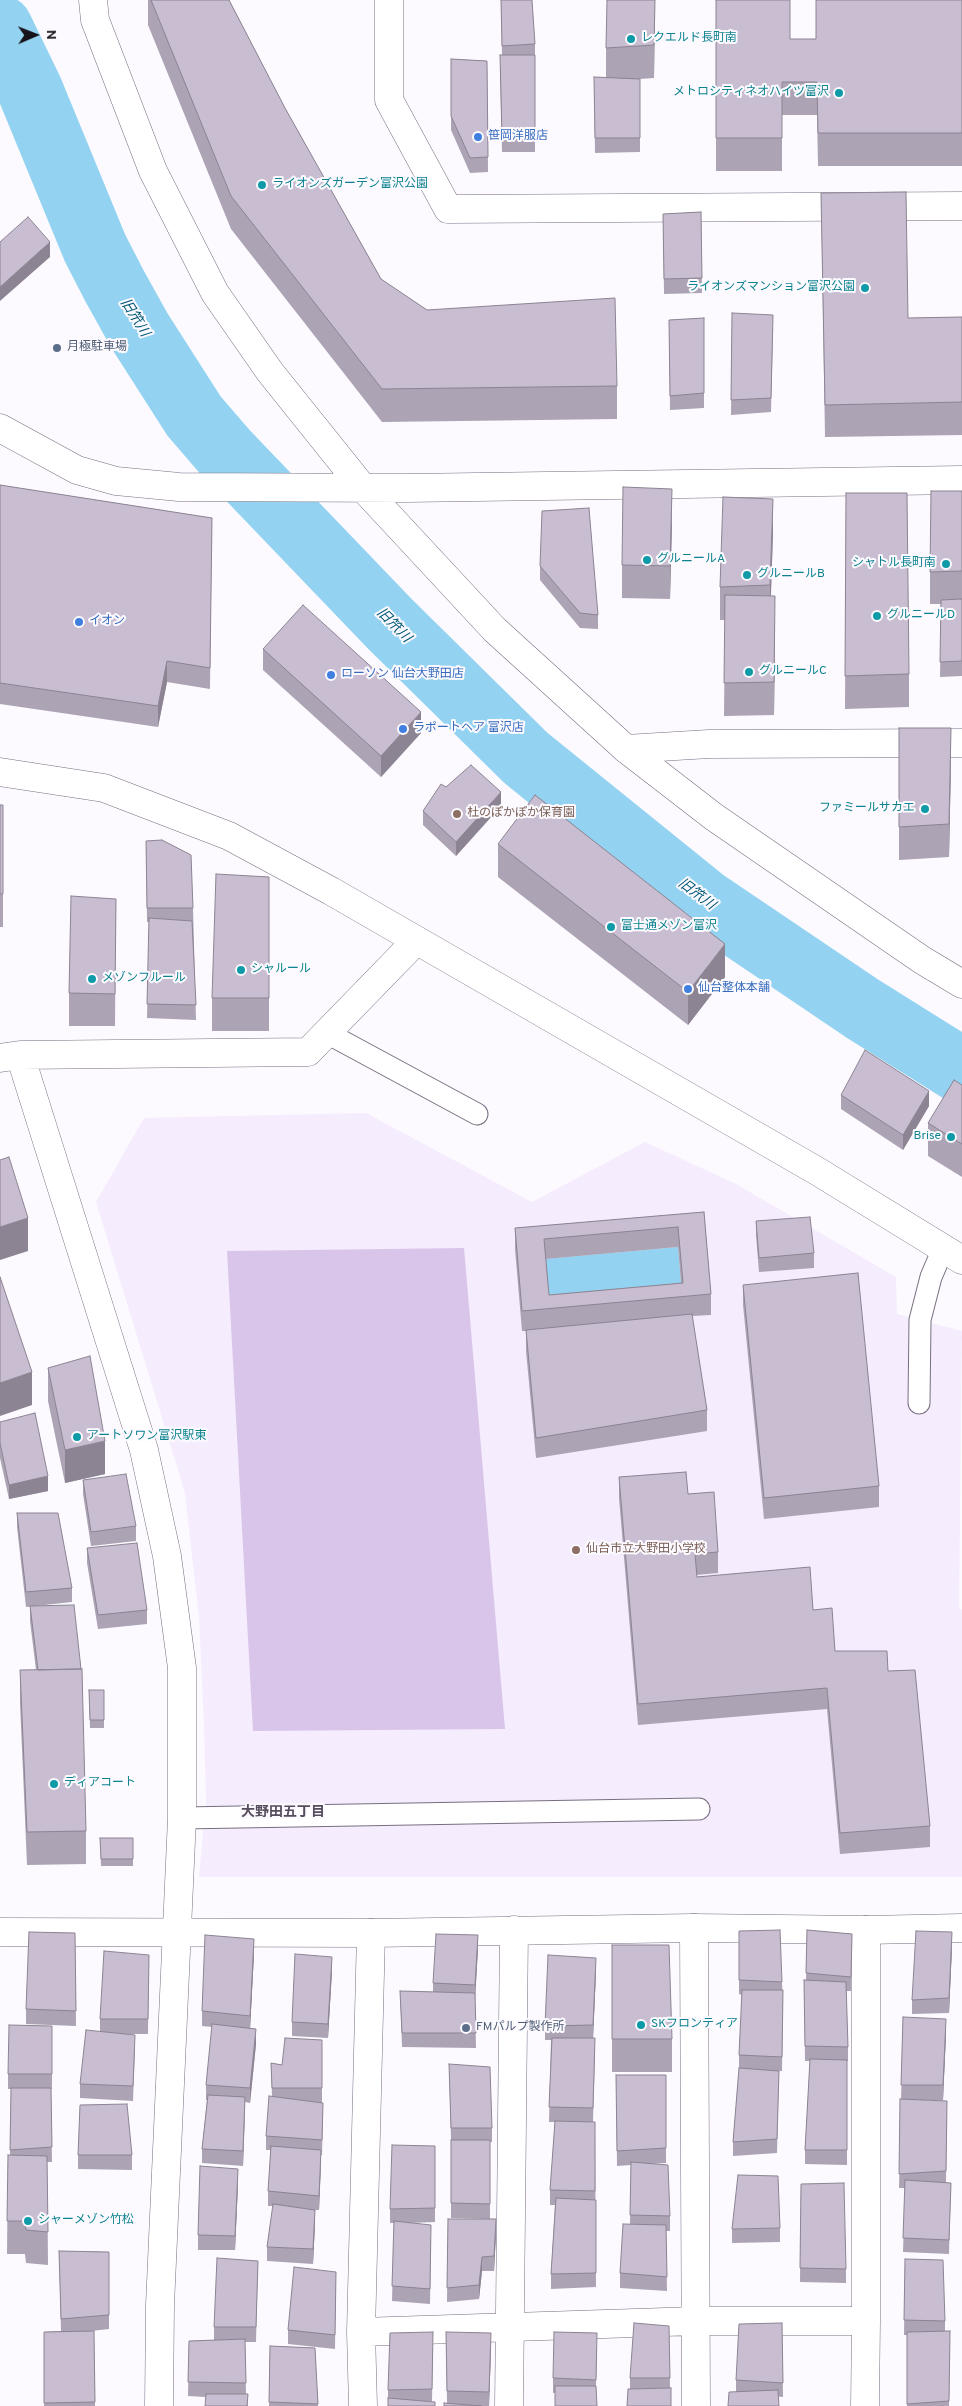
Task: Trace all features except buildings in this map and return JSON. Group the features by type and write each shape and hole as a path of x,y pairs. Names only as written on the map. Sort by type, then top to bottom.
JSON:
{"street":[{"path":"93,0 95,20 153,171 215,293 270,372 363,488 495,630 626,749 714,817 922,960 962,984"},
{"path":"389,0 389,100 448,209 962,206"},
{"path":"0,428 77,470 116,481 179,487 363,488 962,480"},
{"path":"626,749 709,744 962,743"},
{"path":"0,772 104,788 229,836 332,891 817,1171 953,1254"},
{"path":"159,2406 160,2305 175,1931 182,1818 182,1668 167,1556 144,1450 10,1057 308,1052 416,941"},
{"path":"0,1932 371,1933 694,1928 866,1930 962,1928"},
{"path":"694,1928 696,2406"},
{"path":"509,2406 508,2328 514,1930"},
{"path":"865,2406 866,1930"},
{"path":"363,2406 361,2332 371,1933"},
{"path":"361,2332 696,2321 866,2321"}],"lane":[{"path":"327,1033 477,1114"},
{"path":"919,1402 920,1320 931,1277 953,1254"},
{"path":"182,1818 699,1809"}],"shaded area":[{"name":"仙台市立大野田小学校","path":"366,1113 532,1202 645,1142 736,1184 896,1277 897,1314 962,1331 959,1607 962,1610 962,1877 199,1877 206,1802 204,1723 199,1617 185,1493 96,1202 144,1118"},
{"path":"464,1248 505,1729 253,1731 227,1251"}],"water":[{"path":"678,1247 683,1304 549,1316 544,1259"}],"waterway":[{"name":"旧笊川","path":"0,28 30,90 95,248 114,285 139,330 194,416 225,452 390,624 526,758 703,901 863,1009 962,1071"}],"place":[{"name":"レクエルド長町南","path":"631,39"},
{"name":"メトロシティネオハイツ富沢","path":"839,93"},
{"name":"笹岡洋服店","path":"478,137"},
{"name":"ライオンズガーデン富沢公園","path":"262,185"},
{"name":"ライオンズマンション富沢公園","path":"865,288"},
{"name":"月極駐車場","path":"57,348"},
{"name":"グルニールA","path":"647,560"},
{"name":"シャトル長町南","path":"946,564"},
{"name":"グルニールB","path":"747,575"},
{"name":"グルニールD","path":"877,616"},
{"name":"イオン","path":"79,622"},
{"name":"グルニールC","path":"749,672"},
{"name":"ローソン 仙台大野田店","path":"331,675"},
{"name":"ラポートヘア 富沢店","path":"403,729"},
{"name":"ファミールサカエ","path":"925,809"},
{"name":"杜のぽかぽか保育園","path":"457,814"},
{"name":"富士通メゾン富沢","path":"611,927"},
{"name":"シャルール","path":"241,970"},
{"name":"メゾンフルール","path":"92,979"},
{"name":"仙台整体本舗","path":"688,989"},
{"name":"Brise","path":"951,1137"},
{"name":"アートソワン富沢駅東","path":"77,1437"},
{"name":"仙台市立大野田小学校","path":"576,1550"},
{"name":"ディアコート","path":"54,1784"},
{"name":"SKフロンティア","path":"641,2025"},
{"name":"FMパルプ製作所","path":"466,2028"},
{"name":"シャーメゾン竹松","path":"28,2221"}],"district":[{"name":"大野田五丁目","path":"283,1813"}]}
